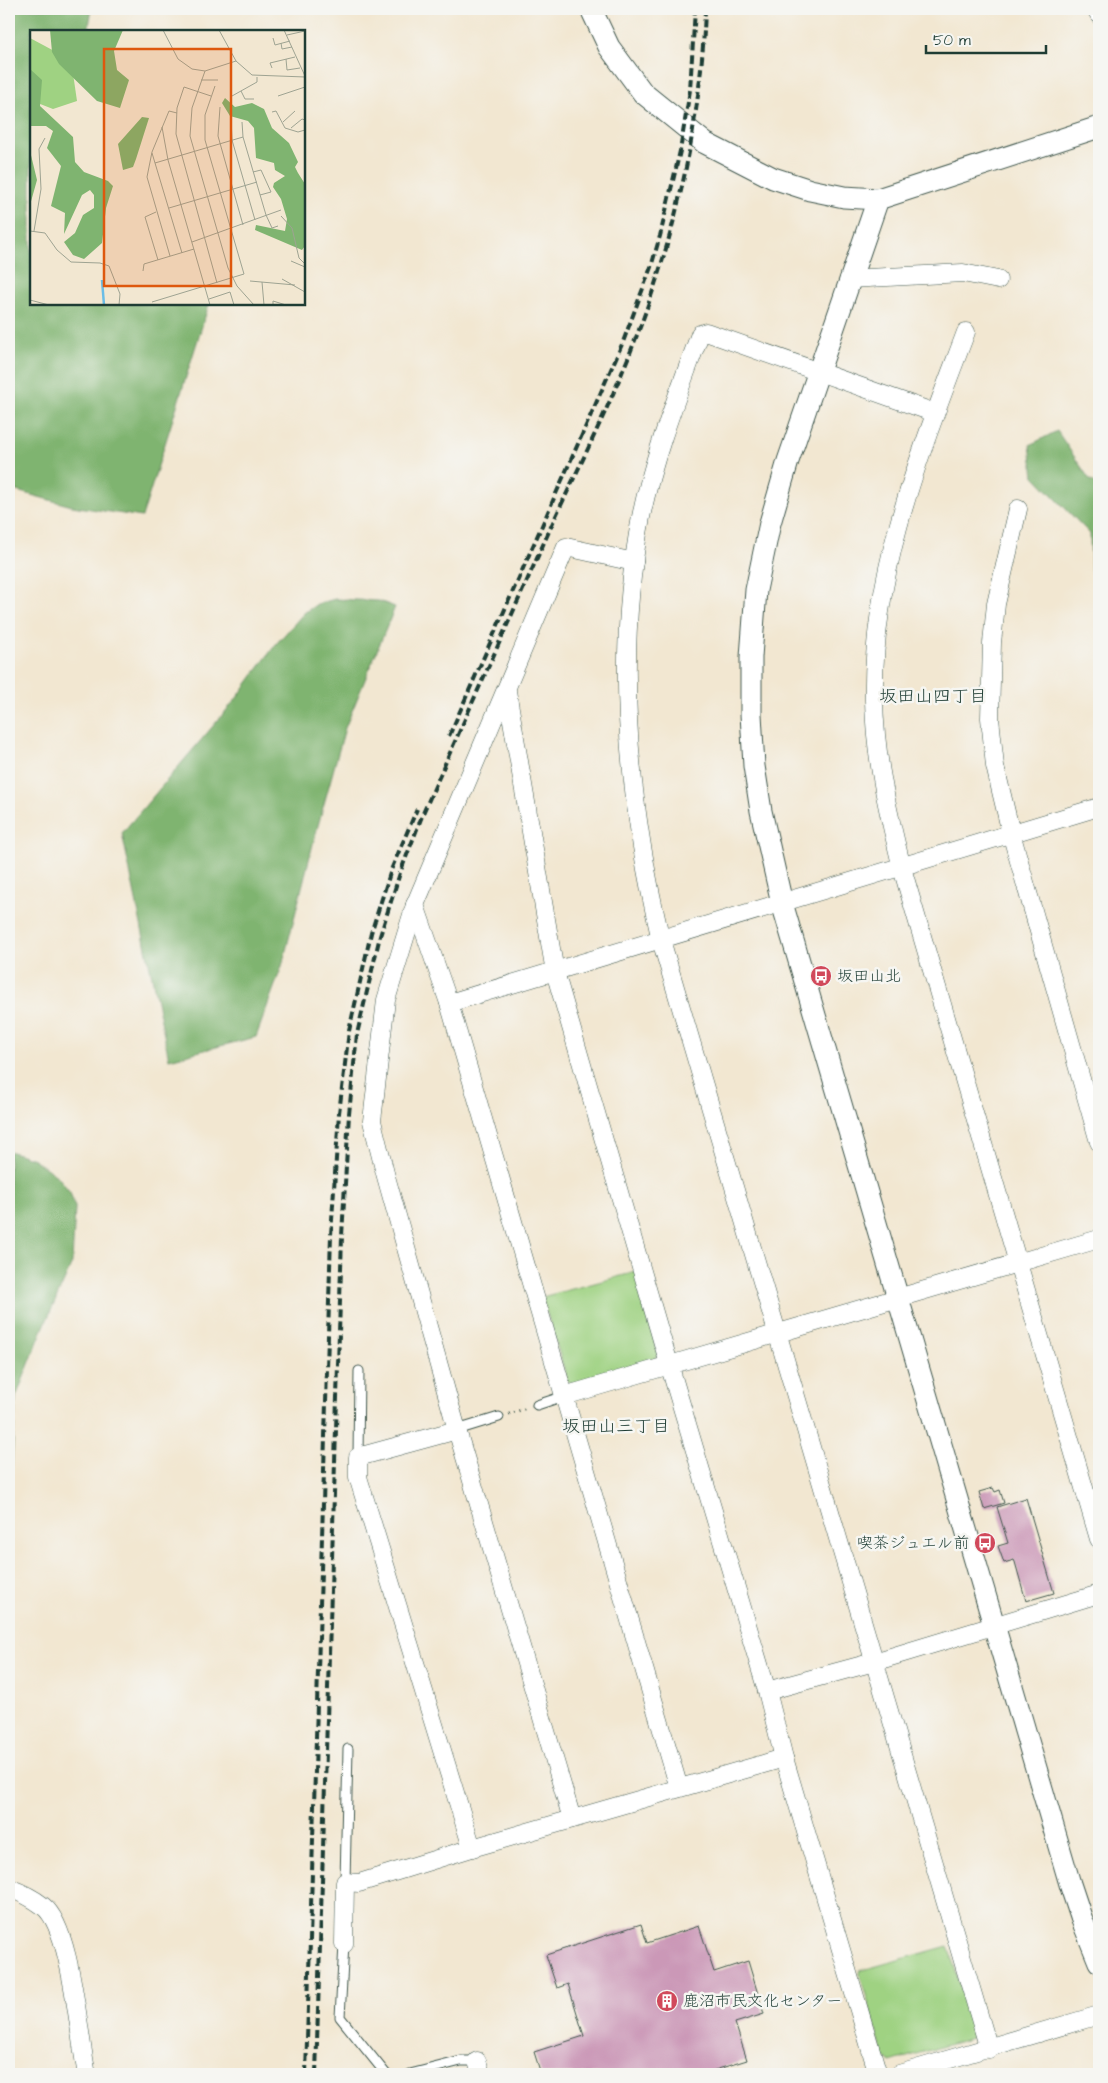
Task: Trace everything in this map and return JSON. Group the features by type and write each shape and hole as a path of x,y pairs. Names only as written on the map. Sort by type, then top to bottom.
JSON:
{"street":[{"path":"592,9 609,47 643,93 705,143 773,178 810,190 844,197 878,199 1099,127"},
{"path":"1096,9 1099,14"},
{"path":"878,199 788,460 770,522 756,590 751,657 751,714 754,766 761,811 782,903 899,1296 1070,1884 1099,1962"},
{"path":"850,279 963,273 998,280"},
{"path":"936,413 706,332 700,334 654,466 642,516 634,562 627,664 628,748 648,884 661,940 989,2048"},
{"path":"966,332 936,413 900,523 885,582 877,642 874,699 878,751 886,805 902,868 1099,1539"},
{"path":"1018,509 996,604 992,643 990,718 995,766 1011,833 1099,1142"},
{"path":"572,1819 457,1430 372,1121 386,1000 416,905 566,547 634,562"},
{"path":"507,691 555,972 878,2074"},
{"path":"449,1003 902,868 1099,807"},
{"path":"416,905 449,1003 679,1788"},
{"path":"564,1396 777,1334 899,1296 1099,1239"},
{"path":"457,1430 358,1456 358,1477 472,1848"},
{"path":"767,1691 874,1662 1099,1594"},
{"path":"344,1944 345,1882 359,1883 472,1848 784,1758"},
{"path":"9,1888 43,1906 52,1916 63,1937 81,2049 87,2074"},
{"path":"900,2074 1099,2015"}],"lane":[{"path":"358,1456 359,1371"},
{"path":"537,1405 564,1396"},
{"path":"457,1430 499,1417"},
{"path":"345,1882 348,1749"},
{"path":"344,1944 340,2017 386,2074"},
{"path":"410,2074 461,2061 479,2068"}],"path":[{"path":"499,1417 537,1405"}],"green space":[{"path":"9,9 92,9 88,30 30,30 30,305 209,305 142,517 72,506 9,489"},
{"path":"1057,431 1090,480 1099,485 1099,590 1091,570 1090,534 1034,476 1030,445"},
{"path":"335,599 379,601 395,607 345,728 282,966 256,1037 169,1059 122,833 236,699 276,644 304,613 317,604"},
{"path":"9,1151 34,1159 58,1177 70,1192 75,1207 72,1263 16,1397 9,1507"},
{"path":"636,1272 658,1354 653,1362 581,1383 568,1382 542,1297"},
{"path":"948,1946 974,2031 971,2038 890,2062 884,2057 859,1971"}],"building":[{"path":"993,1488 995,1492 1000,1490 1004,1503 984,1509 979,1492"},
{"path":"1026,1498 1054,1593 1026,1601 1014,1560 1004,1563 998,1546 1008,1543 997,1507"},
{"name":"鹿沼市民文化センター","path":"641,1924 647,1943 699,1926 714,1972 748,1961 764,2014 735,2023 747,2060 702,2074 541,2074 534,2052 584,2036 568,1984 557,1988 546,1955"}],"railway":[{"path":"449,736 623,342 651,267 680,151 690,90 695,9"},
{"path":"316,2074 342,1236 349,1114 357,1034 380,936 400,873 424,811 554,520 614,392 647,307 661,265 683,181 698,96 705,9"},
{"path":"306,2074 331,1235 339,1113 349,1031 371,933 391,870 417,809"}],"place":[{"name":"坂田山北","path":"821,976"},
{"name":"喫茶ジュエル前","path":"985,1543"},
{"name":"鹿沼市民文化センター","path":"667,2001"}],"district":[{"name":"坂田山四丁目","path":"933,696"},
{"name":"坂田山三丁目","path":"616,1426"}]}
